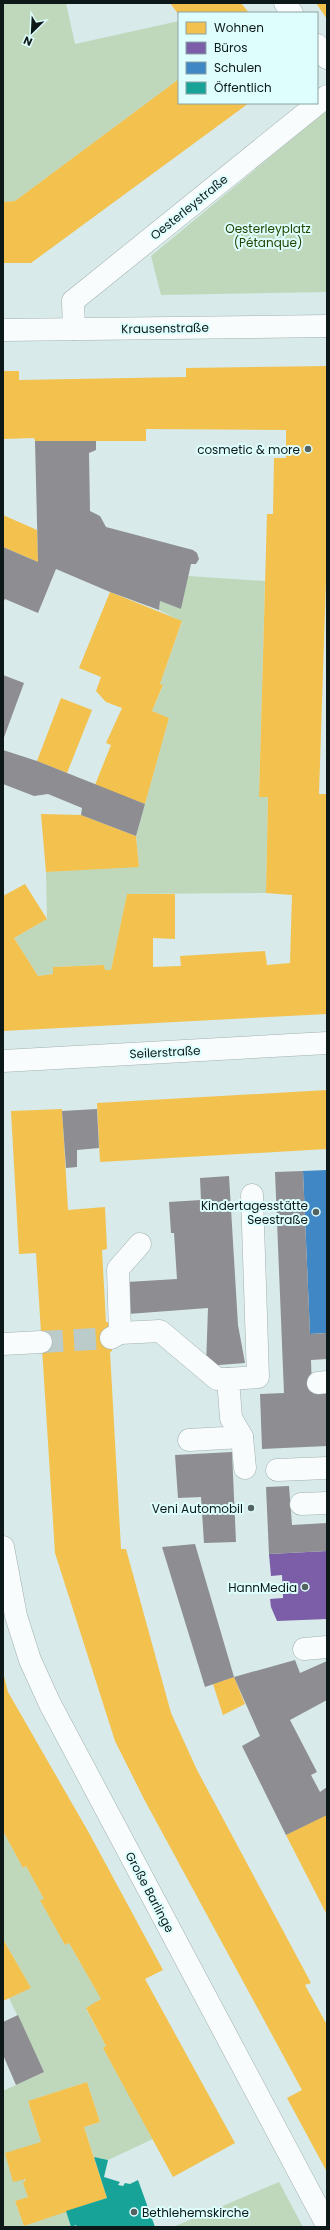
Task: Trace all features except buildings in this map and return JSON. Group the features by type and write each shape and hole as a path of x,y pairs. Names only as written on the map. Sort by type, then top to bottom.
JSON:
{"street":[{"path":"285,3 291,12"},
{"path":"318,46 327,58"},
{"name":"Oesterleystraße","path":"318,103 327,96"},
{"name":"Oesterleystraße","path":"74,329 73,301 317,104"},
{"name":"Krausenstraße","path":"3,330 327,326"},
{"name":"Seilerstraße","path":"3,1061 327,1043"},
{"path":"140,1244 118,1269 116,1335 160,1331 217,1379 258,1377 252,1195"},
{"path":"3,1344 41,1342"},
{"path":"228,1379 231,1418 242,1437 245,1468"},
{"path":"189,1440 242,1437"},
{"path":"277,1470 327,1468"},
{"path":"301,1504 327,1503"},
{"name":"Große Barlinge","path":"3,1547 16,1616 30,1660 50,1704 327,2225"},
{"path":"304,1649 327,1647"}],"green space":[{"path":"3,3 66,3 75,44 178,21 178,80 15,201 3,202"},
{"name":"Oesterleyplatz (Pétanque)","path":"327,110 327,292 161,295 151,256"},
{"path":"188,576 265,581 259,797 268,797 266,893 127,894 111,970 105,970 104,965 53,967 53,974 38,976 14,938 47,919 46,872 139,866 136,836 169,718 152,711 163,686 160,684 182,622 159,610 160,601 181,609"},
{"path":"3,1831 23,1868 26,1866 44,1899 41,1901 65,1945 69,1943 101,1999 86,2009 106,2046 103,2048 153,2139 108,2160 94,2157 84,2127 100,2122 87,2082 28,2101 41,2142 24,2181 28,2197 15,2201 24,2226 66,2211 71,2227 5,2227 3,2223 3,2091 44,2072 9,1998 31,1988 3,1939"},
{"path":"279,2182 303,2227 173,2227"}],"tunnel":[{"path":"41,1342 111,1338"}],"place":[{"name":"cosmetic & more","path":"308,449"},
{"name":"Kindertagesstätte Seestraße","path":"316,1212"},
{"name":"Veni Automobil","path":"251,1508"},
{"name":"HannMedia","path":"305,1587"},
{"name":"Bethlehemskirche","path":"134,2212"}]}
